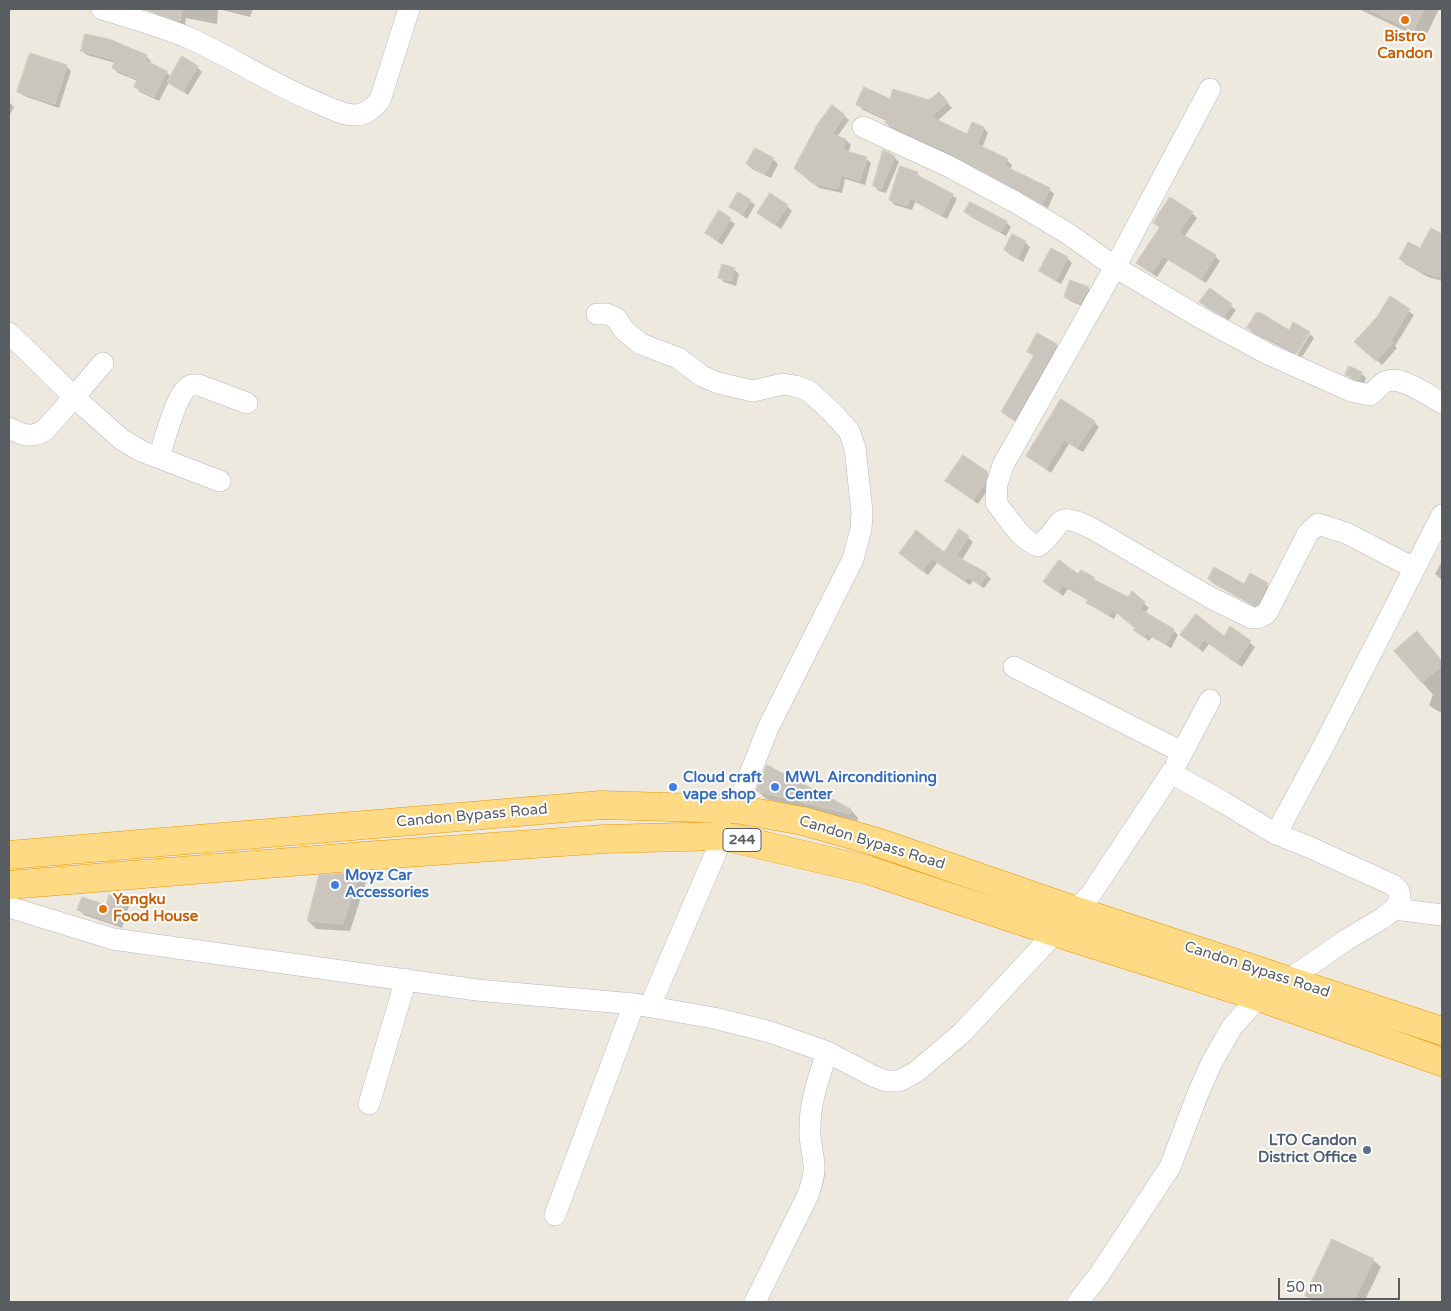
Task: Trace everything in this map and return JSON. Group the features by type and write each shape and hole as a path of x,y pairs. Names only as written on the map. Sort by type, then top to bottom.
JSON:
{"highway":[{"name":"Candon Bypass Road","path":"9,855 601,805 736,809 803,821 878,842 1074,910 1442,1031"},
{"path":"361,826 364,856"},
{"name":"Candon Bypass Road","path":"9,885 364,856 604,839 723,836 868,870 1054,932 1259,997 1442,1062"}],"street":[{"path":"102,9 158,26 190,39 296,94 345,114 356,115 366,113 380,100 409,9"},
{"path":"1210,89 1115,267 1003,465 997,484 996,503 1028,541 1038,546 1061,521 1073,520 1093,529 1211,598 1246,616 1258,618 1267,613 1273,605 1308,532 1318,524 1346,534 1414,568"},
{"path":"863,127 948,166 1014,202 1067,232 1115,267 1201,318 1268,354 1351,391 1370,395 1384,382 1398,380 1442,403"},
{"path":"598,314 607,314 616,318 625,331 641,344 678,358 702,376 718,383 753,391 783,384 809,391 849,431 855,448 862,512 861,529 853,559 772,720 736,809"},
{"path":"9,333 120,439 141,451 220,481"},
{"path":"9,428 31,436 40,434 103,363"},
{"path":"158,457 179,397 187,387 199,385 247,403"},
{"path":"1276,834 1323,747 1442,514"},
{"path":"1014,667 1182,752"},
{"path":"9,907 113,939 477,990 642,1005 714,1018 770,1032 826,1052 886,1081 898,1081 916,1072 962,1033 1074,910 1091,894 1171,773 1210,700"},
{"path":"1078,1302 1115,1251 1170,1167 1199,1091 1212,1062 1232,1027 1259,997 1383,918 1394,909 1400,896 1399,891 1393,885 1276,834 1171,773"},
{"path":"555,1215 642,1005 723,836"},
{"path":"1394,909 1442,915"},
{"path":"369,1104 406,979"},
{"path":"755,1302 808,1195 814,1165 810,1147 812,1103 826,1052"}],"building":[{"path":"144,9 182,9 180,21"},
{"name":"Bistro Candon","path":"1368,9 1424,9 1413,31"},
{"path":"85,34 109,39 147,55 145,60 167,71 154,97 134,87 137,79 112,68 115,60 81,51"},
{"path":"30,53 67,65 55,104 17,92"},
{"path":"182,56 198,66 183,92 167,82"},
{"path":"864,87 890,99 893,89 929,100 939,92 948,102 931,117 967,134 972,122 984,127 977,144 1008,159 1005,166 1050,188 1042,204 954,155 885,123 887,119 856,105"},
{"path":"832,105 845,115 832,134 846,139 843,150 867,157 860,181 841,175 838,189 812,183 794,168 817,125"},
{"path":"755,148 774,158 765,174 746,164"},
{"path":"883,150 895,156 881,189 873,186"},
{"path":"900,166 918,172 917,175 953,194 942,215 910,198 907,206 889,200"},
{"path":"738,192 751,200 742,215 729,207"},
{"path":"770,193 788,205 775,225 757,213"},
{"path":"1170,197 1193,212 1179,232 1216,255 1201,279 1163,256 1151,273 1136,263 1160,227 1153,223"},
{"path":"970,202 1007,221 1001,232 964,212"},
{"path":"719,210 731,218 717,241 705,233"},
{"path":"1431,228 1442,234 1442,278 1422,272 1399,259 1408,242 1420,248"},
{"path":"1012,234 1026,241 1018,258 1004,250"},
{"path":"1051,248 1068,257 1056,280 1039,271"},
{"path":"722,264 735,268 731,281 718,278"},
{"path":"1070,280 1089,287 1080,303 1064,297"},
{"path":"1210,288 1232,304 1224,316 1199,302"},
{"path":"1390,296 1410,309 1391,340 1393,343 1376,361 1354,342 1377,317"},
{"path":"1256,313 1261,313 1289,330 1293,322 1310,332 1297,353 1247,328"},
{"path":"1037,333 1057,344 1014,420 1001,412 1034,355 1027,352"},
{"path":"1349,366 1362,372 1359,380 1345,375"},
{"path":"1061,399 1095,421 1077,448 1064,440 1046,469 1026,456"},
{"path":"963,455 988,472 985,483 973,500 945,481"},
{"path":"959,529 969,536 956,556 987,573 980,585 967,577 964,581 932,559 922,571 899,553 916,530 944,552"},
{"path":"1059,560 1078,574 1081,570 1094,577 1093,579 1128,597 1132,591 1145,602 1140,609 1174,629 1166,644 1147,633 1144,637 1133,630 1135,628 1112,609 1109,615 1086,603 1088,600 1063,585 1058,592 1043,582"},
{"path":"1214,567 1244,584 1250,573 1268,583 1258,604 1255,605 1237,597 1208,579"},
{"path":"1196,614 1224,636 1230,626 1251,641 1236,663 1204,640 1198,648 1180,635"},
{"path":"1417,631 1442,661 1442,665 1422,683 1394,651"},
{"path":"767,765 851,809 850,814 756,791"},
{"path":"359,873 343,924 307,921 319,875"},
{"path":"109,895 124,900 117,924 77,910 82,897 106,905"},
{"path":"1332,1239 1374,1259 1353,1302 1317,1302 1305,1296"}],"place":[{"name":"Bistro Candon","path":"1405,20"},
{"name":"Cloud craft vape shop","path":"673,787"},
{"name":"MWL Airconditioning Center","path":"775,787"},
{"name":"Moyz Car Accessories","path":"335,885"},
{"name":"Yangku Food House","path":"103,909"},
{"name":"LTO Candon District Office","path":"1367,1150"}]}
